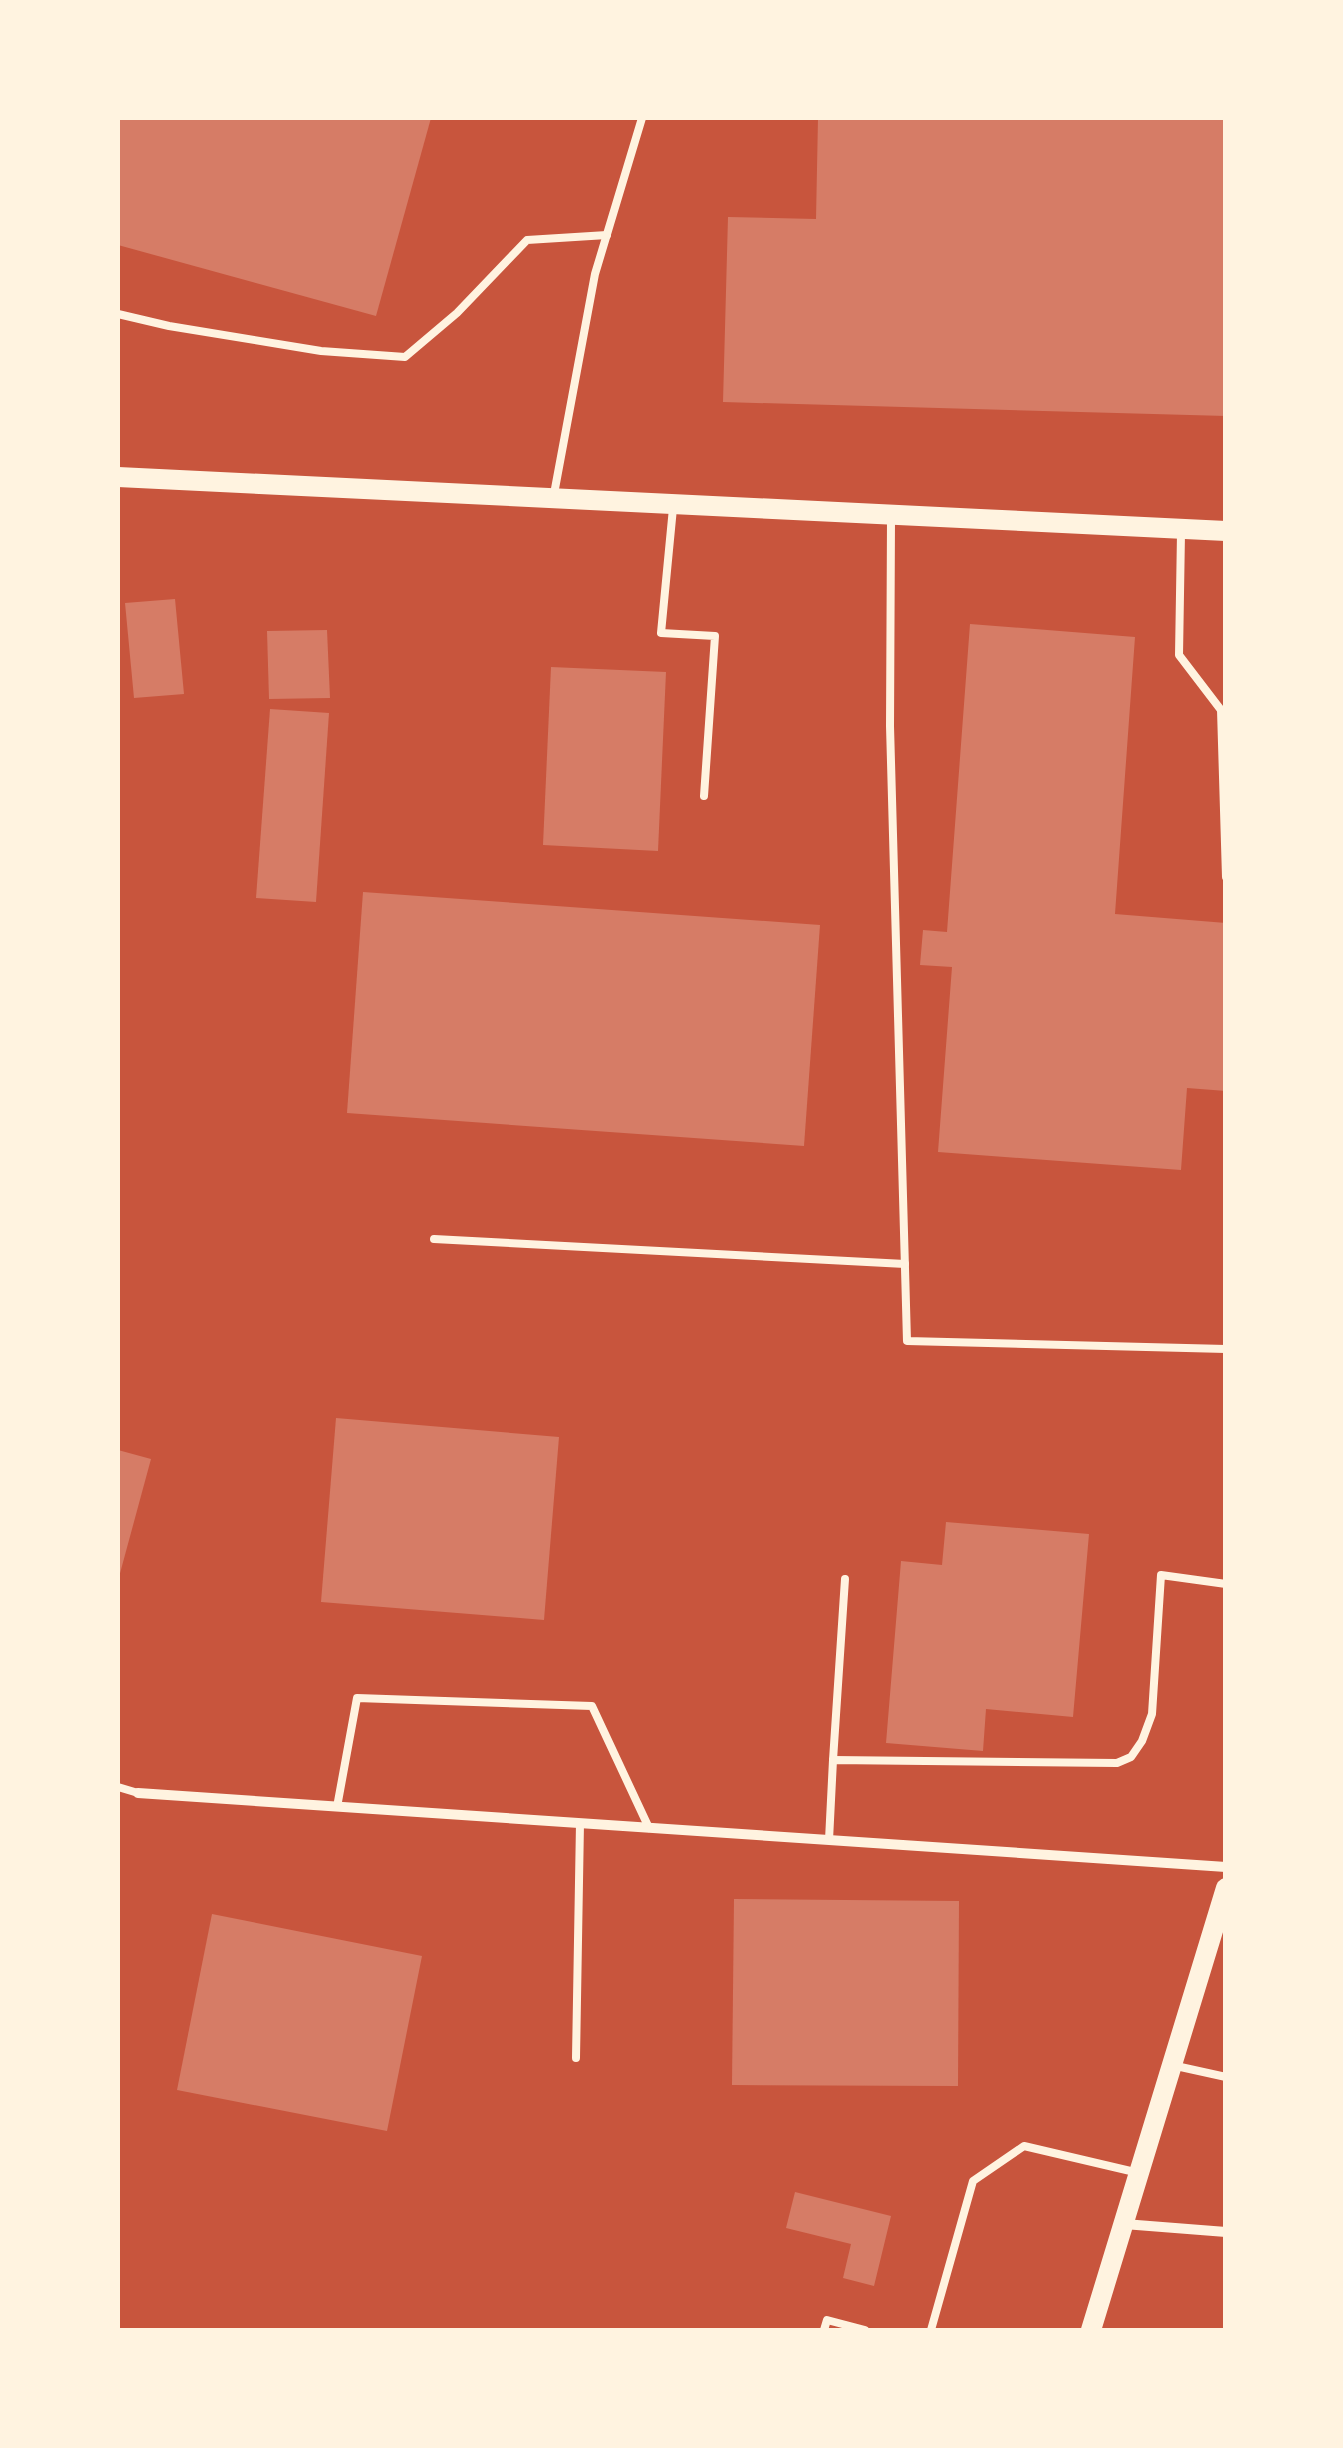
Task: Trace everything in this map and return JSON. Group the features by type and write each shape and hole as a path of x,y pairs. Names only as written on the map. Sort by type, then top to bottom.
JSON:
{"main road":[{"path":"118,476 1226,531"},
{"path":"1091,2330 1172,2065 1218,1937 1226,1888"}],"street":[{"path":"138,1794 1226,1868"},
{"path":"1124,2224 1226,2232"}],"lane":[{"path":"553,498 594,274 642,118"},
{"path":"118,314 321,351 405,357 457,313 527,240 607,235"},
{"path":"674,504 661,633 715,636 704,796"},
{"path":"891,515 890,726 907,1340 1226,1350"},
{"path":"1181,529 1179,655 1221,710 1226,877"},
{"path":"434,1239 905,1264"},
{"path":"833,1760 1117,1763 1131,1757 1152,1714 1161,1575 1226,1584"},
{"path":"828,1840 845,1579"},
{"path":"337,1806 356,1698 592,1706 649,1828"},
{"path":"118,1788 138,1794"},
{"path":"576,2058 580,1823"},
{"path":"1172,2065 1226,2078"},
{"path":"931,2330 973,2181 1024,2146 1140,2173"},
{"path":"824,2330 827,2320 864,2330"}],"building":[{"path":"118,118 431,118 376,316 118,245"},
{"path":"818,118 1226,118 1226,416 723,402 728,217 816,219"},
{"path":"175,599 184,694 134,698 125,603"},
{"path":"970,624 1135,637 1115,914 1226,923 1226,1091 1187,1088 1181,1170 938,1152 952,967 920,965 923,930 947,932"},
{"path":"327,630 330,698 269,699 267,631"},
{"path":"551,667 666,672 658,851 543,845"},
{"path":"270,709 329,713 316,902 256,898"},
{"path":"363,892 820,925 804,1146 347,1113"},
{"path":"336,1418 559,1437 544,1620 321,1602"},
{"path":"118,1450 151,1459 119,1577 118,1577"},
{"path":"946,1522 1089,1534 1073,1717 986,1709 983,1751 886,1743 901,1561 942,1565"},
{"path":"734,1899 959,1901 958,2086 732,2085"},
{"path":"212,1914 422,1956 387,2131 177,2090"},
{"path":"795,2192 891,2216 874,2286 843,2278 851,2244 786,2228"}]}
